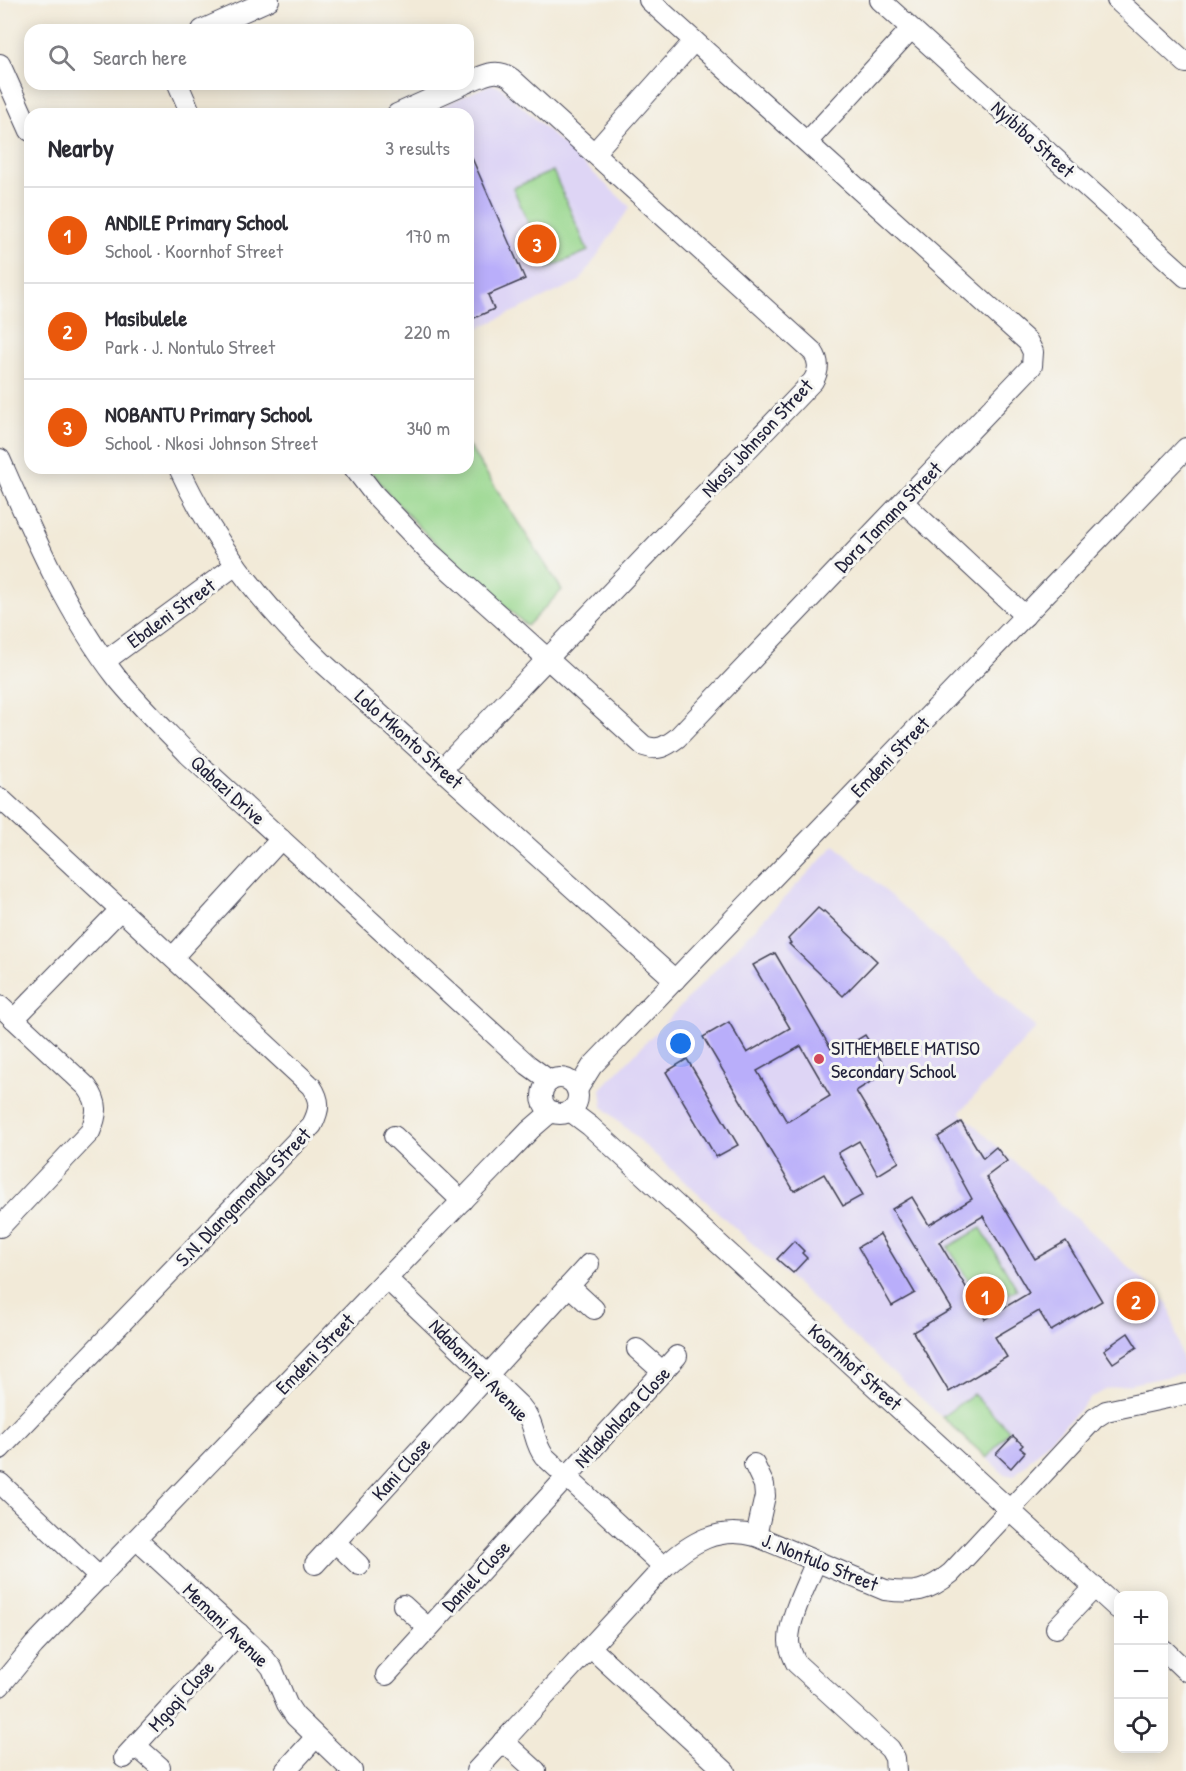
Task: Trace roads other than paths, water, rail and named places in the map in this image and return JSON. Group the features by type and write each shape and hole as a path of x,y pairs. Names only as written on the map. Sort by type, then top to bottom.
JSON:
{"street":[{"path":"215,24 269,0"},
{"name":"Dora Tamana Street","path":"359,474 374,494 427,550 644,746 657,749 665,747 677,738 1032,366 1033,352 1028,342 649,0"},
{"name":"Nyibiba Street","path":"880,0 1186,277"},
{"path":"1117,0 1186,63"},
{"path":"807,142 911,29"},
{"path":"594,153 694,41"},
{"path":"0,64 24,118"},
{"name":"Nkosi Johnson Street","path":"442,769 813,381 818,369 813,352 507,75 502,72 490,72 474,79"},
{"path":"181,90 188,108"},
{"name":"Nkosi Johnson Street","path":"410,108 450,90"},
{"name":"Emdeni Street","path":"0,1686 34,1646 530,1130 560,1096 592,1066 1186,448"},
{"name":"Qabazi Drive","path":"0,459 41,552 105,661 137,701 189,755 560,1096"},
{"name":"Lolo Mkonto Street","path":"182,474 202,513 236,565 268,607 304,645 675,980"},
{"path":"903,502 1025,616"},
{"name":"Ebaleni Street","path":"105,661 236,565"},
{"name":"S.N. Dlangamandla Street","path":"0,798 311,1086 320,1104 312,1125 0,1449"},
{"path":"173,957 281,839"},
{"path":"0,1227 90,1132 97,1115 95,1101 87,1087 7,1012 121,909"},
{"name":"Koornhof Street","path":"560,1096 590,1126 1114,1604"},
{"path":"394,1136 462,1201"},
{"name":"Kani Close","path":"315,1564 589,1264"},
{"name":"Ndabaninzi Avenue","path":"387,1279 530,1417 541,1452 664,1567"},
{"path":"569,1286 594,1309"},
{"path":"637,1349 663,1372"},
{"name":"Ntlakohlaza Close","path":"566,1477 677,1356"},
{"name":"J. Nontulo Street","path":"476,1771 664,1567 693,1544 725,1532 740,1532 756,1536 885,1590 906,1593 928,1589 951,1573 1095,1418 1106,1411 1186,1394"},
{"path":"754,1464 764,1485 765,1496 756,1536"},
{"name":"Daniel Close","path":"386,1675 566,1477"},
{"path":"0,1483 100,1578"},
{"name":"Memani Avenue","path":"137,1540 260,1653 272,1668 287,1704 295,1716 352,1771"},
{"path":"335,1542 359,1565"},
{"path":"816,1561 791,1626 789,1642 791,1652 796,1663 890,1749 895,1758 896,1771"},
{"path":"1056,1628 1095,1587"},
{"path":"403,1605 428,1628"},
{"name":"Mgoqi Close","path":"160,1767 130,1752 239,1634"},
{"path":"590,1647 725,1771"},
{"path":"1168,1654 1186,1671"},
{"path":"285,1771 316,1737"},
{"path":"504,1741 536,1771"}],"place":[{"name":"NOBANTU Primary School","path":"537,244"},
{"name":"SITHEMBELE MATISO Secondary School","path":"819,1059"},
{"name":"ANDILE Primary School","path":"985,1296"},
{"name":"Masibulele","path":"1136,1301"}]}
